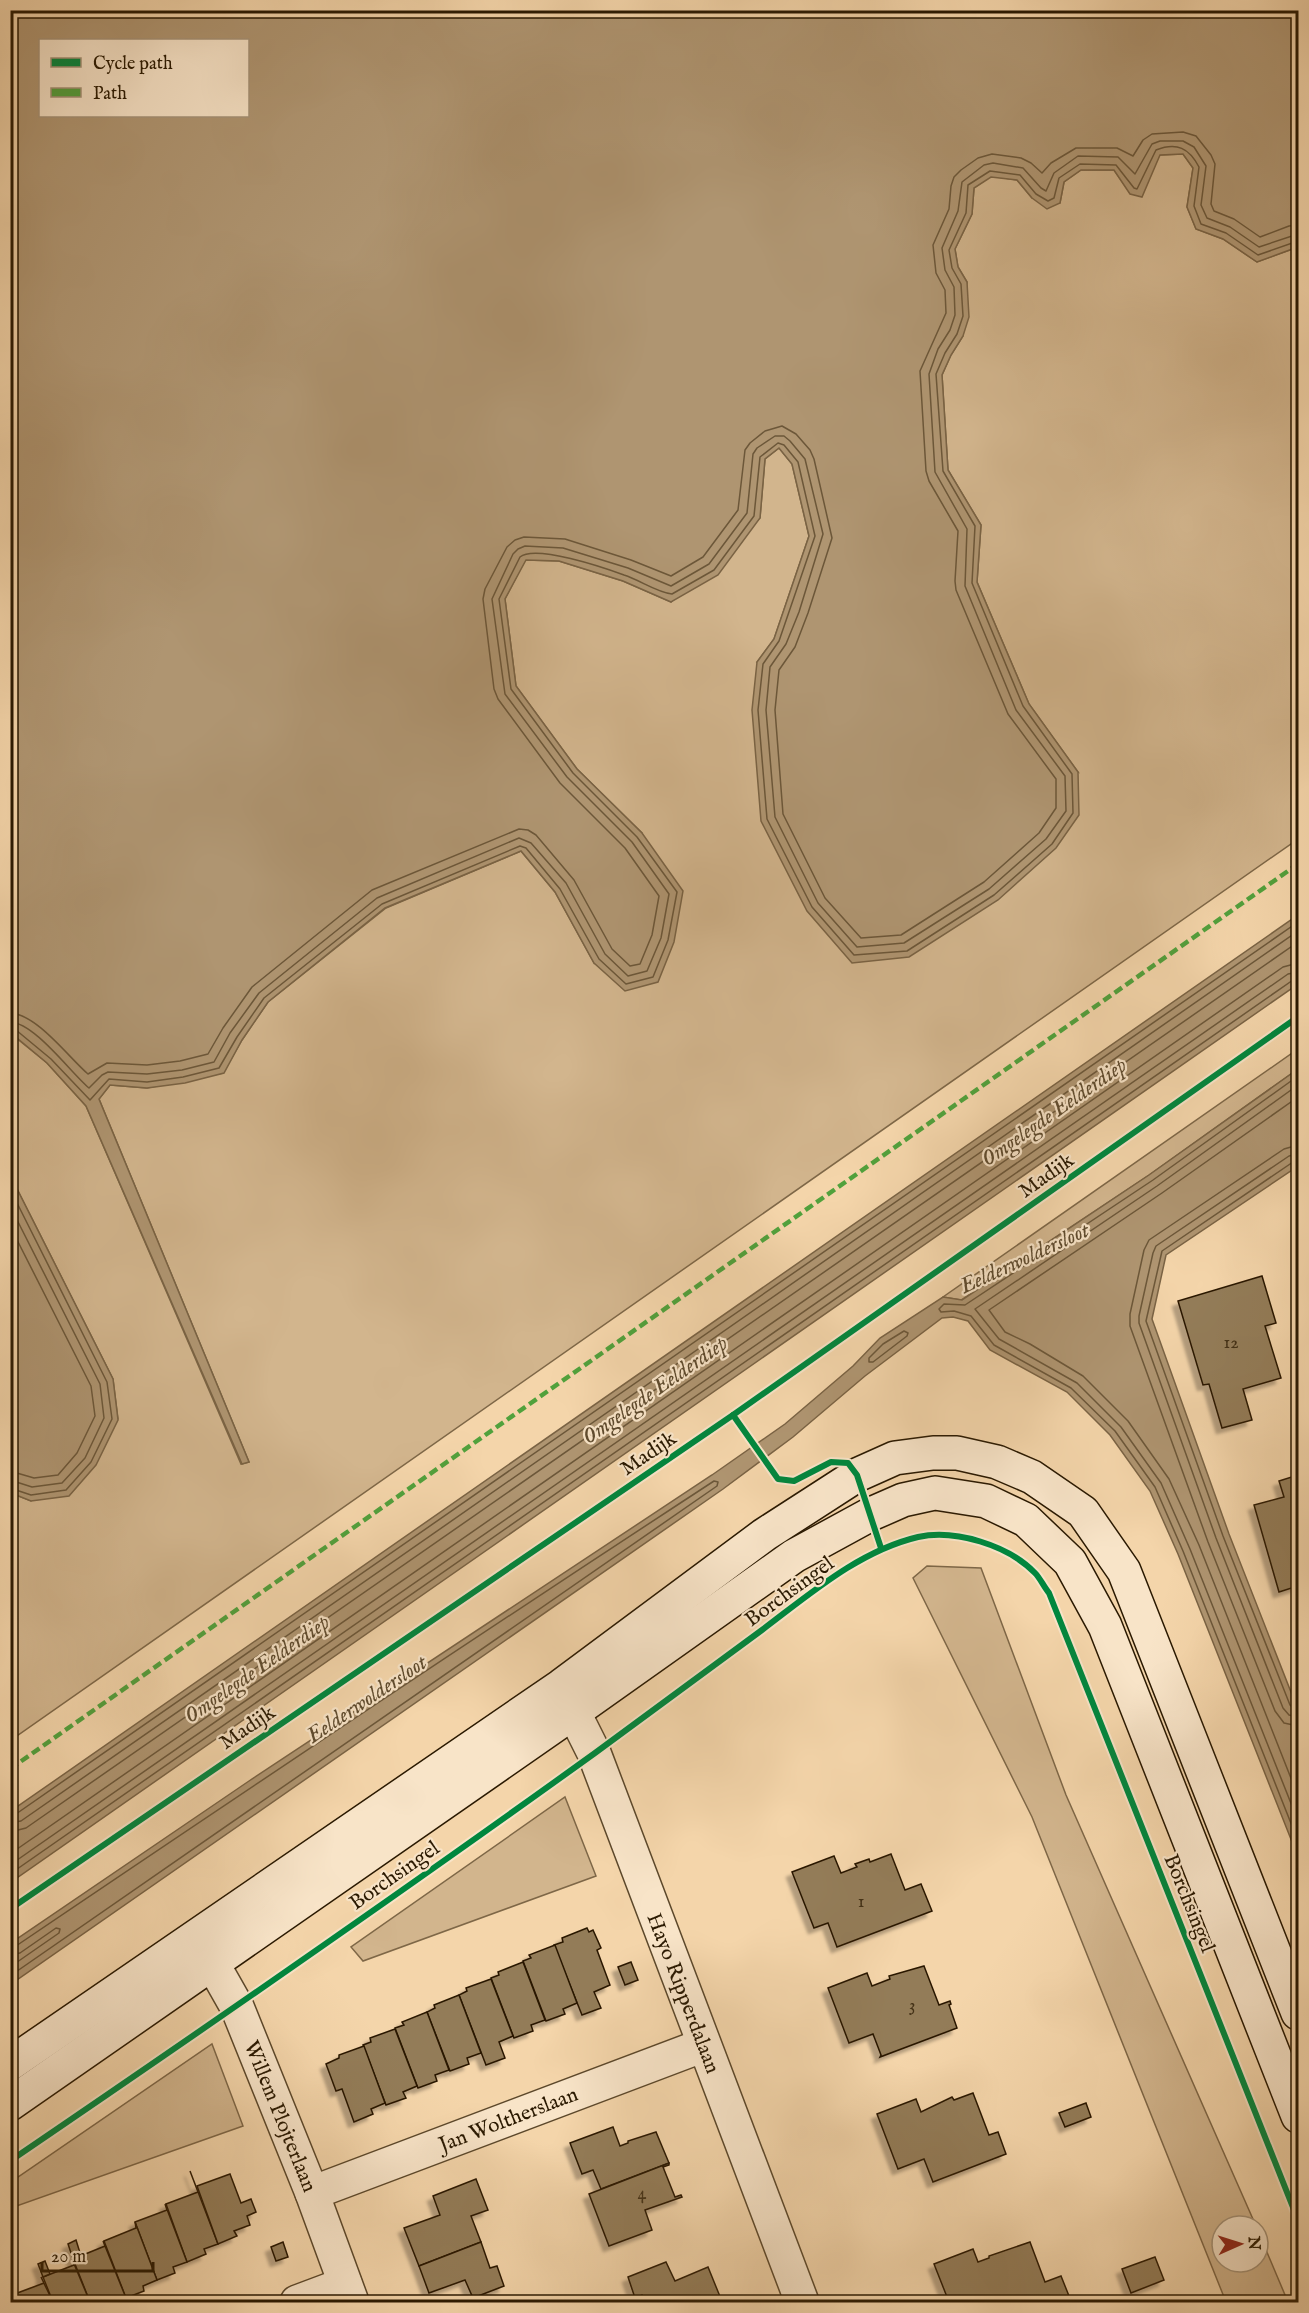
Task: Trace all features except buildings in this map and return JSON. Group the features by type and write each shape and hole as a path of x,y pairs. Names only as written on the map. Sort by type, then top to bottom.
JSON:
{"main road":[{"name":"Borchsingel","path":"567,1699 764,1535 857,1475 895,1458 933,1453 957,1453 997,1462 1032,1477 1083,1512 1124,1571 1299,2013"},
{"name":"Borchsingel","path":"10,2104 205,1950 567,1699 794,1556 882,1509 903,1500 935,1493 986,1501 1026,1520 1070,1562 1105,1626 1299,2115"},
{"name":"Hayo Ripperdalaan","path":"567,1699 594,1753 802,2302"},
{"name":"Borchsingel","path":"10,2064 205,1950"},
{"name":"Willem Plojterlaan","path":"205,1950 237,2007 312,2193 348,2293"},
{"name":"Jan Woltherslaan","path":"312,2193 704,2045"},
{"path":"297,2302 348,2293"}],"shaded area":[{"path":"1183,154 1193,168 1187,207 1196,229 1223,239 1257,262 1295,248 1298,244 1298,839 11,1740 11,1493 31,1501 118,1419 113,1379 11,1180 10,1033 47,1063 86,1106 241,1464 249,1462 99,1099 110,1085 147,1088 223,1073 268,1002 386,908 521,851 555,892 594,963 642,833 577,769 516,686 505,599 525,560 559,561 623,581 671,602 760,518 765,459 779,448 792,464 809,536 774,639 757,662 1078,772 1029,704 977,582 981,525 948,470 942,375 963,336 967,282 958,267 955,249 972,214 974,188 991,176 1017,180 1032,198 1060,203 1064,182 1081,170 1114,170 1130,193 1160,155"},
{"path":"1298,1049 1298,1069 1149,1175 961,1300 943,1297"},
{"path":"927,1566 981,1568 1066,1795 1251,2214 1210,2214 1210,2262 1032,1817 913,1578"},
{"path":"565,1797 596,1876 363,1961 351,1947"},
{"path":"212,2044 243,2126 11,2208 11,2182"},
{"path":"1270,2259 1288,2302 1226,2302 1215,2274 1270,2274"}],"water":[{"path":"10,11 1298,11 1298,244 1295,248 1257,262 1223,239 1196,229 1187,207 1193,168 1183,154 1160,155 1142,197 1130,194 1114,170 1081,170 1064,182 1060,203 1047,209 1032,198 1017,180 991,177 974,188 972,214 955,249 958,267 967,282 969,317 963,336 942,375 948,470 981,525 977,582 1029,704 1078,772 1079,815 1056,848 998,900 909,957 852,963 807,911 761,821 752,710 757,662 774,639 809,536 792,464 779,448 765,459 760,518 718,575 671,602 623,581 559,561 526,560 505,599 516,686 577,769 642,833 683,891 674,942 658,982 625,991 594,963 555,892 521,851 385,908 268,1002 242,1040 224,1073 185,1083 147,1088 110,1085 99,1099 249,1462 242,1464 86,1106 47,1063 11,1033"},
{"name":"Omgelegde Eelderdiep","path":"1298,915 1298,984 11,1882 11,1811"},
{"path":"1298,1069 1298,1166 1166,1255 1152,1319 1229,1534 1298,1710 1298,1857 1178,1554 1150,1491 1110,1435 1067,1392 990,1350 968,1321 953,1317 942,1318 865,1376 793,1437 723,1489 11,1984 11,1943 249,1781 712,1475 785,1424 853,1366 880,1338 943,1297 962,1300 1149,1175"},
{"path":"10,1180 16,1187 113,1379 118,1420 96,1465 69,1496 31,1501 11,1493"}],"marked path":[{"path":"10,1769 1298,864"}],"cycle path":[{"name":"Madijk","path":"10,1909 733,1415 1298,1017"},
{"path":"733,1415 778,1479 794,1481 831,1462 848,1463 857,1475 881,1548"},
{"path":"10,2161 450,1857 836,1575 875,1552 896,1544 918,1537 948,1535 964,1537 1011,1554 1035,1573 1049,1593 1298,2220"}],"water label":[{"name":"Eelderwoldersloot","path":"1024,1257"},
{"name":"Eelderwoldersloot","path":"366,1698"}]}
